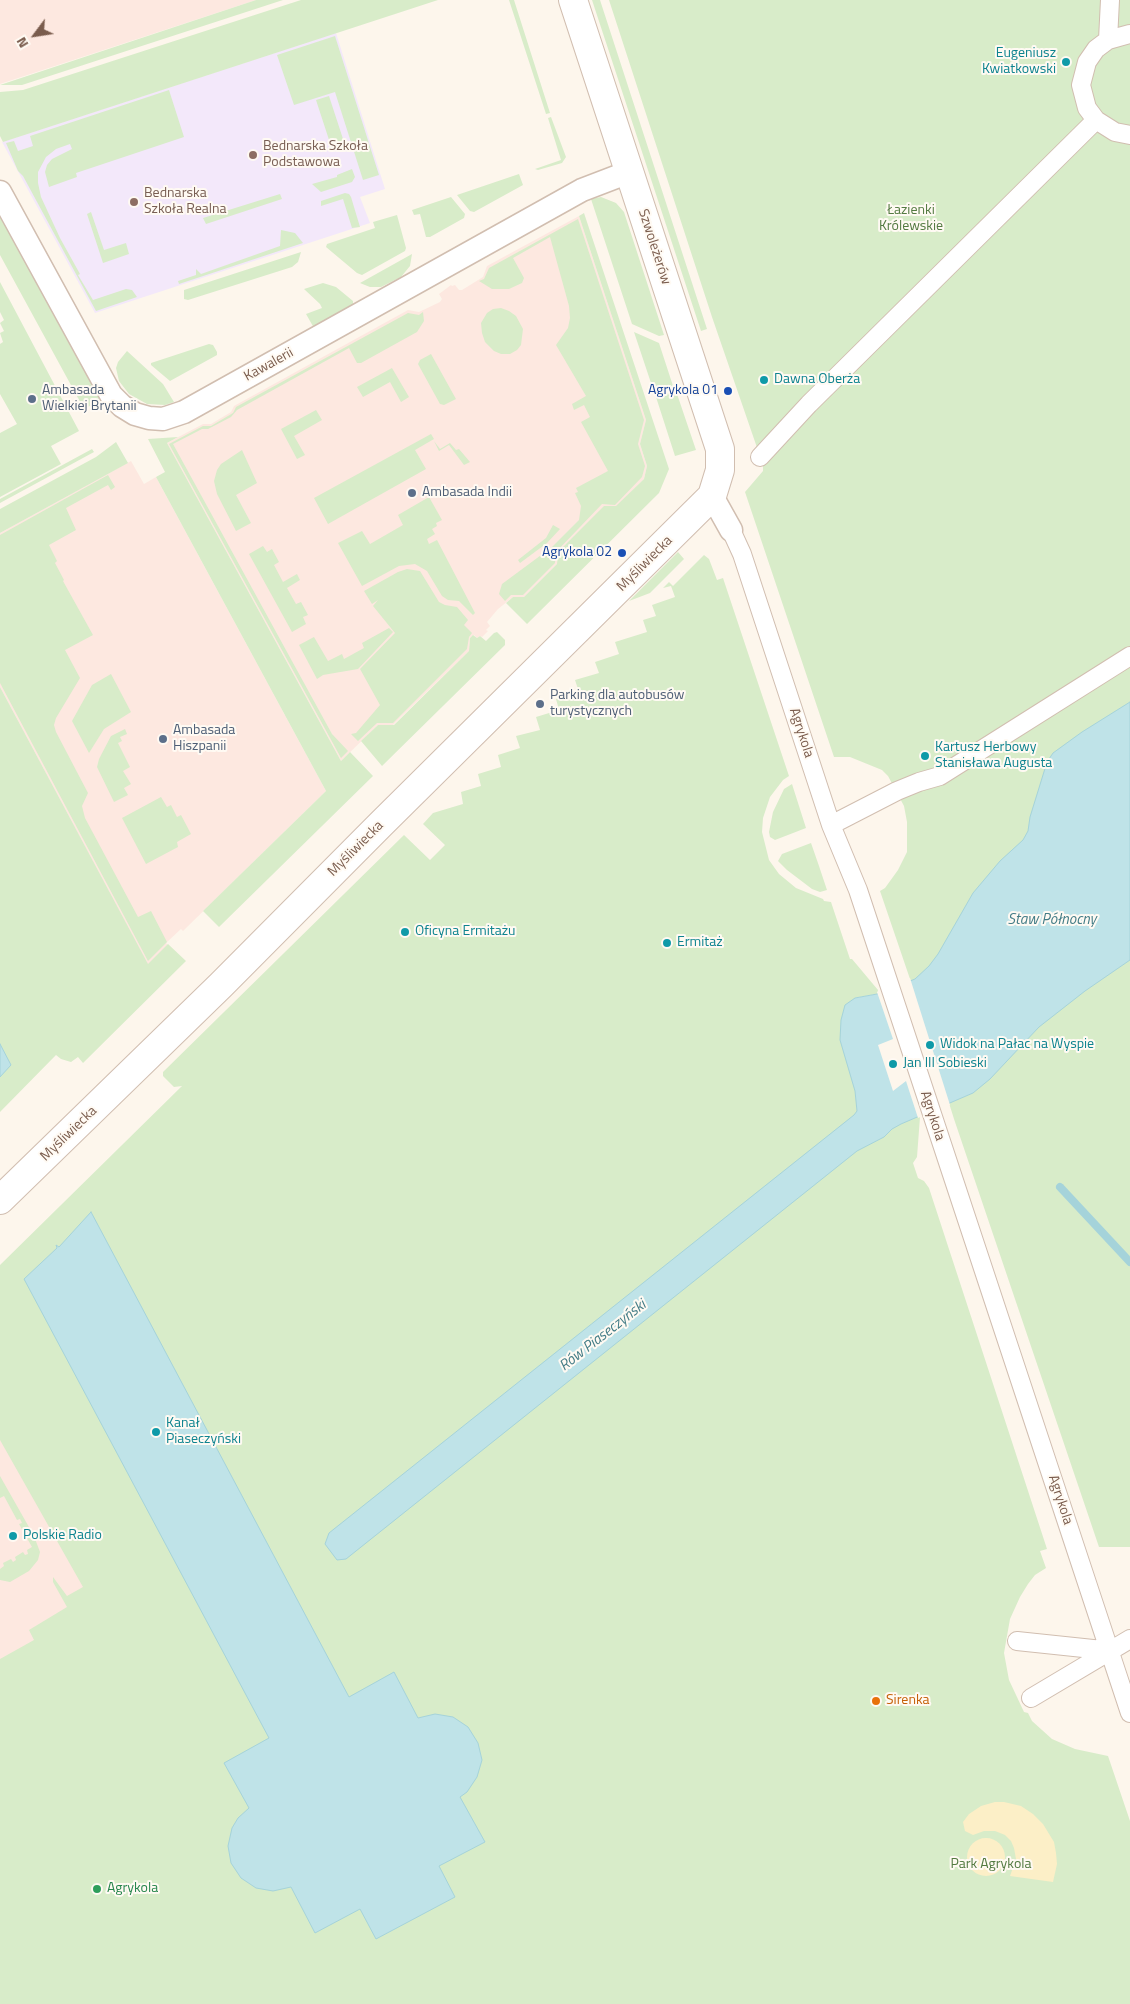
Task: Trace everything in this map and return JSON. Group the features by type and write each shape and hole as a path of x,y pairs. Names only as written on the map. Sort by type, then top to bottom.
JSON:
{"street":[{"name":"Szwoleżerów","path":"572,0 720,449 720,470 712,496"},
{"path":"1108,40 1110,0"},
{"path":"1130,34 1108,40 1091,55 1082,77 1084,100 1096,120 1115,132 1130,135"},
{"path":"760,457 810,404 1096,120"},
{"name":"Kawalerii","path":"0,192 112,395 122,406 135,414 149,418 163,418 184,412 582,190 629,172"},
{"name":"Agrykola","path":"712,496 742,554 831,826 858,890 1130,1713"},
{"name":"Myśliwiecka","path":"0,1200 221,985 712,496"},
{"path":"831,826 897,791 940,776 1130,656"},
{"path":"1031,1698 1130,1639"},
{"path":"1017,1641 1130,1652"}],"shaded area":[{"path":"0,0 256,0 0,84"},
{"path":"336,33 385,189 360,197 370,223 95,313 2,142"},
{"name":"Ambasada Indii","path":"579,216 646,420 640,444 647,466 644,479 616,507 604,507 558,552 557,564 524,597 513,597 498,609 487,622 490,626 486,630 488,631 482,637 477,638 474,635 470,638 469,651 393,725 378,725 341,761 167,443 203,424 211,424 231,412 234,406 408,310 419,312 440,302 442,299 439,294 451,285 455,285 459,290 462,290 483,277 487,266"},
{"name":"Ambasada Hiszpanii","path":"131,461 144,484 156,477 326,791 183,931 181,929 166,943 168,945 148,965 0,687 0,533"},
{"path":"0,1431 99,1608 0,1673"}],"green space":[{"path":"256,0 283,0 22,85 0,85"},
{"path":"301,0 438,0 3,142 0,136 0,92 23,90"},
{"path":"509,0 514,0 550,113 546,114"},
{"path":"592,0 600,0 707,329 701,331"},
{"name":"Łazienki Królewskie","path":"609,0 1130,0 1130,1547 1099,1547 954,1119 880,891 885,888 898,870 907,852 907,822 904,806 888,776 882,770 850,757 834,757 745,492 763,471 763,465 712,317"},
{"path":"335,36 379,175 363,180 335,92 294,105 277,55"},
{"path":"169,90 184,137 76,173 77,177 49,187 45,172 47,165 52,159 72,149 70,144 56,149 46,157 38,172 41,197 60,238 80,274 78,275 93,300 126,289 132,290 137,297 96,311 23,176 18,171 6,143 14,141 18,151 33,146 30,136"},
{"path":"329,96 345,145 343,146 342,142 331,146 316,100"},
{"path":"551,117 566,157 562,163 538,170 535,169 561,160 548,118"},
{"path":"352,169 355,177 352,182 321,192 312,184 337,177 337,175"},
{"path":"519,174 523,185 474,212 470,211 457,195"},
{"path":"345,193 351,197 360,227 352,228 343,199 321,206 321,201"},
{"path":"280,194 282,199 206,224 203,218"},
{"path":"451,197 465,214 464,218 430,237 426,237 420,214 414,215 412,210"},
{"path":"601,197 616,203 624,212 664,335 659,336 632,324 591,199"},
{"path":"91,212 104,250 126,243 129,254 103,263 87,214"},
{"path":"584,213 669,469 659,493 527,624 506,603 513,597 524,597 557,564 558,552 604,506 616,506 644,479 647,466 640,444 646,420 579,216"},
{"path":"397,215 406,248 405,251 362,275 326,247 327,244 375,228 373,222"},
{"path":"0,217 101,400 84,409 0,255"},
{"path":"578,219 644,420 638,444 645,466 642,477 615,505 602,504 556,552 555,563 523,595 511,595 505,601 499,594 502,584 552,547 579,520 581,506 575,493 578,492 576,488 608,471 581,422 590,417 584,405 574,410 572,404 586,396 556,345 568,328 570,318 569,306 550,237 513,258 524,278 522,283 509,289 492,289 479,281 484,279 489,268"},
{"path":"281,230 295,233 303,243 179,284 178,281 196,275 196,269 201,274 280,246"},
{"path":"301,252 298,262 292,267 188,300 184,299 184,290"},
{"path":"412,254 410,266 401,277 381,287 370,287 360,283"},
{"name":"Ambasada Wielkiej Brytanii","path":"0,282 79,431 51,446 61,464 0,497 0,433 17,424 0,394 0,344 3,342 0,333 4,331 0,323 4,320 0,312"},
{"path":"323,283 336,287 353,301 353,304 314,328 306,314 322,308 304,289"},
{"path":"501,308 516,316 523,329 521,345 510,354 501,354 494,351 485,342 482,333 481,323 487,313 493,309"},
{"path":"423,312 424,321 417,332 361,363 357,363 349,348 237,410 231,417 173,444 332,734 348,751 341,758 169,444 203,426 211,426 233,413 236,407 408,313 419,315"},
{"path":"634,332 659,343 673,386 654,392"},
{"path":"209,344 213,345 217,355 170,381 151,365 151,363"},
{"path":"127,351 163,384 174,402 165,405 147,404 129,394 119,381 116,368 118,362"},
{"path":"431,354 456,399 444,405 440,404 418,364 420,360"},
{"path":"392,368 409,397 401,402 390,382 363,397 357,387"},
{"path":"676,391 696,450 675,456 656,397"},
{"path":"316,410 322,420 294,436 305,455 297,459 281,429"},
{"path":"431,434 434,439 415,450 426,469 328,524 314,498"},
{"path":"178,437 167,443 341,761 350,752 373,776 219,927 203,911 326,791 156,477 165,472 148,439"},
{"path":"434,441 440,449 450,443 456,450 459,449 470,462 464,465 449,445 439,451"},
{"path":"116,442 128,463 0,533 0,509 96,457"},
{"path":"92,449 94,452 0,503 0,499"},
{"path":"242,450 257,483 236,495 251,523 236,531 217,494 214,481 221,464"},
{"path":"108,475 115,487 111,490 108,485 66,508 76,530 49,545 57,561 55,563 63,581 93,635 65,650 80,678 56,718 54,725 88,793 82,806 85,818 138,917 151,911 167,942 148,961 0,683 0,535"},
{"path":"429,497 442,520 436,523 437,526 432,529 435,534 427,539 429,544 437,540 475,613 473,615 459,601 448,600 442,596 427,571 415,564 399,566 362,586 338,543 362,531 370,544 403,525 398,515"},
{"path":"553,525 560,529 547,543 520,563 518,560 546,538"},
{"path":"263,546 267,552 272,549 279,562 274,565 283,582 297,574 300,580 287,588 296,604 301,602 308,615 303,617 306,624 292,632 249,554"},
{"path":"678,552 684,559 650,593 629,601"},
{"name":"Park Agrykola","path":"704,555 709,559 717,580 723,578 789,776 783,780 770,797 763,818 762,832 769,860 779,874 796,888 824,901 831,902 850,959 878,990 877,994 855,998 899,1124 918,1116 920,1117 917,1157 913,1163 918,1178 924,1181 929,1188 1047,1549 1040,1551 1046,1568 1035,1575 1028,1584 1010,1619 1004,1653 1009,1680 1024,1712 1028,1713 1032,1721 1052,1739 1075,1749 1108,1756 1130,1821 1130,2004 0,2004 0,1659 34,1640 29,1630 67,1607 53,1582 53,1577 67,1596 83,1587 0,1440 0,1265 182,1086 174,1087 163,1076 163,1072 404,835 430,860 445,845 423,824 433,813 463,804 461,792 481,786 478,774 501,767 498,755 520,748 516,736 540,730 536,717 559,710 556,699 579,692 575,680 599,673 595,662 619,654 615,642 647,632 643,620 656,616 652,605 675,597 671,586 663,588 669,582 673,586"},
{"path":"407,569 420,571 439,602 457,607 468,620 464,625 472,633 469,637 467,649 393,723 377,723 358,741 351,734 356,733 380,705 360,669 395,633 373,606 378,600 372,604 364,591"},
{"path":"389,628 393,632 358,669 323,675 317,679 299,645 314,637 328,661 342,654 344,659 364,648 362,643"},
{"path":"497,632 505,640 505,645 382,766 361,741 378,725 394,725 469,651 470,638 473,635 477,638 480,636 486,641"},
{"path":"111,674 131,712 104,729 89,753 72,721 92,685"},
{"path":"0,687 148,964 168,944 186,961 83,1063 78,1057 71,1062 61,1059 56,1055 0,1112"},
{"path":"125,729 127,734 120,737 122,741 118,743 130,767 123,771 131,784 124,788 128,795 114,802 97,767 111,736"},
{"path":"792,784 806,828 775,840 770,837 769,832 773,812 784,789"},
{"path":"161,797 167,807 171,805 177,817 181,815 191,834 177,842 178,847 146,864 122,818"},
{"path":"811,843 827,890 820,892 812,889 778,861 782,854"},
{"path":"0,1476 34,1536 40,1552 38,1560 29,1571 10,1582 0,1580 0,1569 4,1566 3,1563 11,1559 13,1562 16,1560 15,1557 23,1552 25,1555 28,1554 27,1550 32,1547 19,1524 22,1523 20,1519 17,1520 4,1496 0,1498"}],"sand":[{"path":"995,1802 1021,1806 1043,1824 1054,1842 1056,1853 1057,1864 1053,1882 1010,1876 1016,1859 1011,1841 1005,1835 995,1831 984,1831 973,1835 965,1831 963,1822 969,1814 981,1806"},
{"path":"986,1838 999,1844 1005,1857 999,1870 986,1876 973,1870 967,1857 973,1844"}],"water":[{"name":"Staw Północny","path":"1130,702 1130,960 1085,991 1039,1027 990,1079 973,1093 901,1124 884,1137 857,1151 346,1559 337,1560 325,1544 329,1533 854,1115 857,1111 855,1091 840,1040 841,1020 845,1005 855,998 877,994 915,979 929,966 938,954 973,893 1000,861 1023,840 1028,831 1030,817 1047,762 1053,753"},
{"path":"0,1044 11,1065 0,1077"},
{"name":"Kanał Piaseczyński","path":"91,1212 349,1697 394,1672 418,1718 435,1714 453,1717 468,1727 478,1743 482,1760 477,1777 467,1792 460,1797 485,1842 439,1866 455,1897 376,1939 360,1909 315,1933 291,1887 273,1891 256,1888 241,1878 231,1863 228,1846 232,1828 238,1818 249,1808 224,1763 269,1738 24,1279 57,1248 56,1245 59,1247"}],"pier":[{"path":"910,978 950,1105 918,1118 906,1081 893,1091 878,1045 893,1039 877,992"}],"waterway":[{"path":"1060,1187 1130,1262"}],"place":[{"name":"Eugeniusz Kwiatkowski","path":"1066,62"},
{"name":"Bednarska Szkoła Podstawowa","path":"253,155"},
{"name":"Bednarska Szkoła Realna","path":"134,202"},
{"name":"Dawna Oberża","path":"764,380"},
{"name":"Agrykola 01","path":"728,391"},
{"name":"Ambasada Wielkiej Brytanii","path":"32,399"},
{"name":"Ambasada Indii","path":"412,493"},
{"name":"Agrykola 02","path":"622,553"},
{"name":"Parking dla autobusów turystycznych","path":"540,704"},
{"name":"Ambasada Hiszpanii","path":"163,739"},
{"name":"Kartusz Herbowy Stanisława Augusta","path":"925,756"},
{"name":"Oficyna Ermitażu","path":"405,932"},
{"name":"Ermitaż","path":"667,943"},
{"name":"Widok na Pałac na Wyspie","path":"930,1045"},
{"name":"Jan III Sobieski","path":"893,1064"},
{"name":"Kanał Piaseczyński","path":"156,1432"},
{"name":"Polskie Radio","path":"13,1536"},
{"name":"Sirenka","path":"876,1701"},
{"name":"Agrykola","path":"97,1889"}],"water label":[{"name":"Rów Piaseczyński","path":"603,1336"}]}
